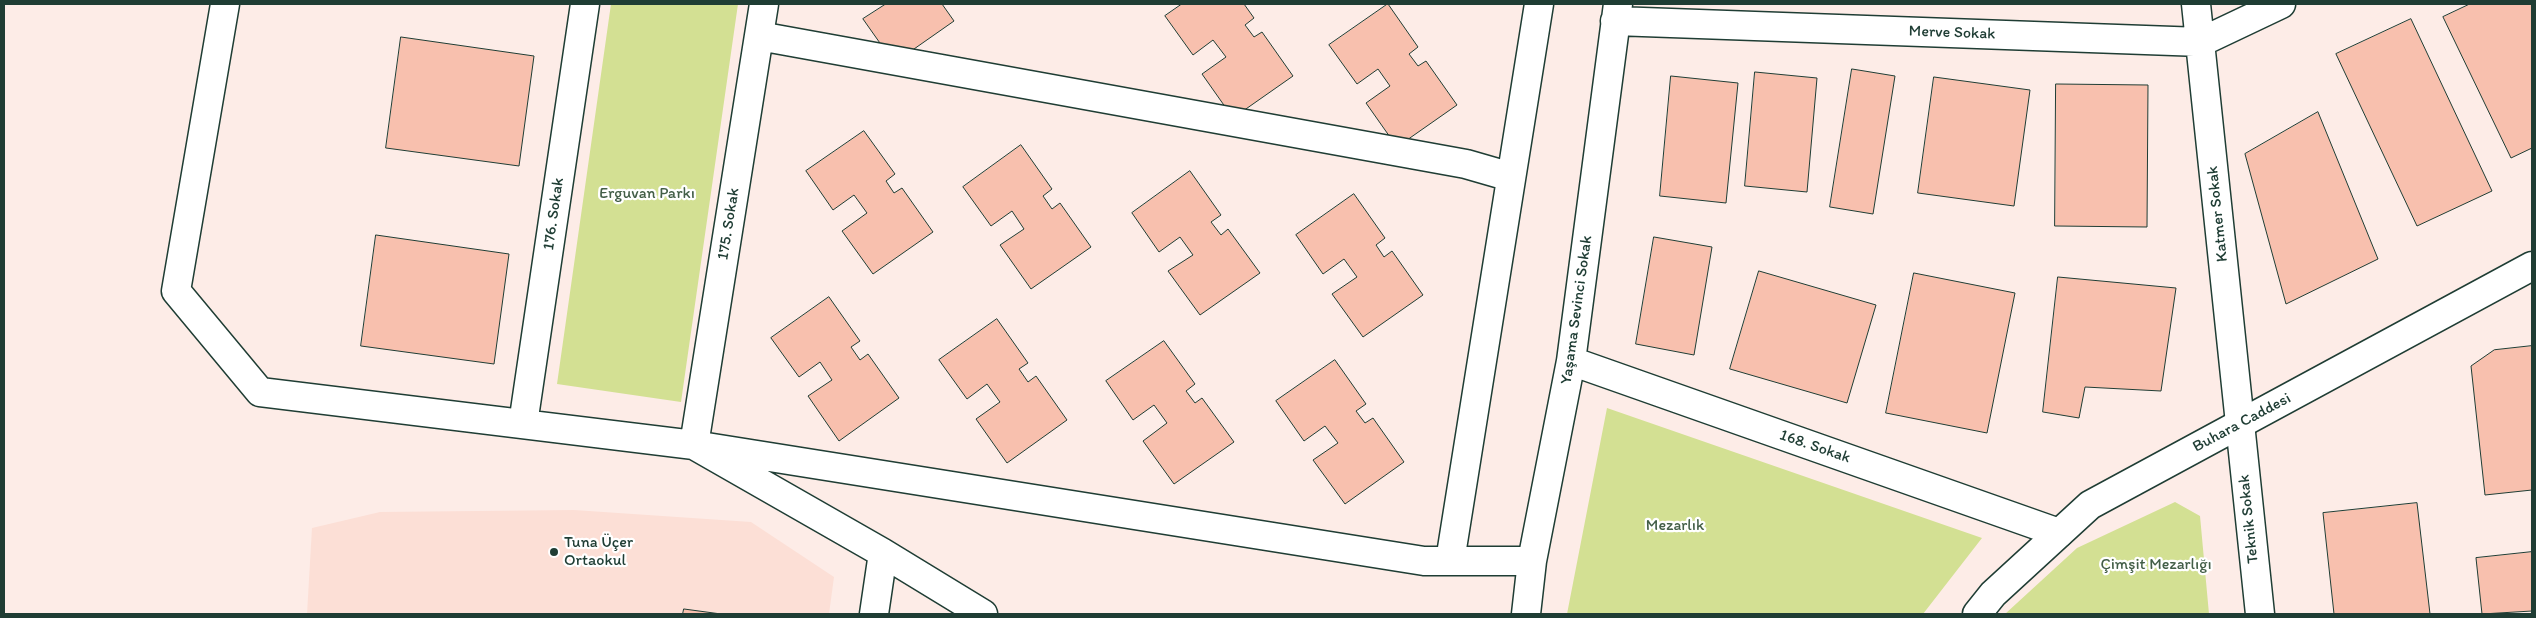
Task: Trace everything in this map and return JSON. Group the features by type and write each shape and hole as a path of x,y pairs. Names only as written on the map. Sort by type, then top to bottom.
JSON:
{"street":[{"path":"225,4 176,291 260,392 694,445 1424,561 1532,561"},
{"name":"176. Sokak","path":"523,424 585,4"},
{"name":"175. Sokak","path":"694,445 764,4"},
{"path":"1450,561 1539,4"},
{"name":"Katmer Sokak","path":"2196,4 2239,425"},
{"name":"Merve Sokak","path":"1616,12 2201,42 2281,4"},
{"name":"Yaşama Sevinci Sokak","path":"1526,614 1532,561 1571,361 1616,12"},
{"path":"759,36 1466,164 1511,177"},
{"name":"Buhara Caddesi","path":"1977,614 1993,594 2090,505 2532,266"},
{"name":"168. Sokak","path":"1571,361 2059,533"},
{"name":"Teknik Sokak","path":"2239,425 2260,614"},
{"path":"694,445 883,553 983,614"},
{"path":"874,614 883,553"}],"shaded area":[{"name":"Tuna Üçer Ortaokul","path":"574,510 751,522 834,577 829,614 307,614 312,528 380,512"}],"green space":[{"name":"Erguvan Parkı","path":"611,4 738,4 681,402 557,384"},
{"name":"Mezarlık","path":"1607,408 1982,538 1923,614 1567,614"},
{"name":"Çimşit Mezarlığı","path":"2175,502 2200,516 2209,614 2005,614 2077,548"}],"building":[{"path":"886,4 942,4 954,21 894,63 863,19"},
{"path":"1182,4 1244,4 1254,18 1245,25 1254,37 1262,32 1293,76 1233,118 1202,74 1226,57 1213,40 1193,55 1165,16"},
{"path":"1388,4 1418,47 1409,54 1418,66 1426,61 1457,105 1397,147 1366,103 1390,86 1378,69 1357,84 1329,45"},
{"path":"2470,4 2532,4 2532,148 2511,158 2443,17"},
{"path":"2411,19 2492,191 2417,226 2336,54"},
{"path":"401,37 534,56 519,166 386,148"},
{"path":"1852,69 1895,76 1873,214 1830,207"},
{"path":"1755,72 1817,78 1807,192 1745,186"},
{"path":"1671,76 1738,83 1726,203 1660,196"},
{"path":"1934,77 2030,90 2014,206 1918,193"},
{"path":"2056,84 2148,85 2147,227 2055,226"},
{"path":"2318,112 2378,259 2286,304 2245,154"},
{"path":"864,131 895,174 886,181 894,193 902,188 933,232 873,274 842,231 867,213 854,195 833,210 806,171"},
{"path":"1021,145 1052,189 1043,196 1052,209 1060,203 1091,247 1031,289 1000,245 1024,229 1012,211 991,226 963,187"},
{"path":"1190,171 1221,215 1211,222 1221,235 1228,229 1260,273 1200,315 1168,271 1193,255 1180,237 1159,252 1132,213"},
{"path":"1354,194 1385,238 1376,245 1384,257 1392,251 1423,295 1363,337 1332,294 1357,277 1344,259 1323,274 1296,235"},
{"path":"376,235 509,254 494,364 361,346"},
{"path":"1654,237 1712,247 1694,355 1636,344"},
{"path":"1759,271 1876,305 1847,403 1730,369"},
{"path":"1914,273 2015,293 1987,433 1886,413"},
{"path":"2058,277 2176,288 2161,391 2085,387 2079,418 2043,412"},
{"path":"829,297 860,341 851,347 860,360 868,354 899,398 839,441 808,396 832,380 820,362 799,377 771,338"},
{"path":"997,319 1028,363 1019,369 1028,382 1036,376 1067,420 1007,463 976,419 1000,402 987,384 967,399 939,360"},
{"path":"1164,341 1195,384 1186,391 1195,403 1202,398 1234,442 1174,484 1143,441 1167,423 1154,405 1133,420 1106,381"},
{"path":"2532,346 2532,490 2485,495 2471,366 2494,350"},
{"path":"1335,360 1366,404 1356,411 1365,423 1373,418 1404,462 1345,504 1313,460 1338,443 1325,426 1304,441 1276,401"},
{"path":"2417,503 2430,614 2334,614 2323,513"},
{"path":"2532,552 2532,611 2482,614 2476,558"},
{"path":"684,609 721,614 683,614"}],"place":[{"name":"Tuna Üçer Ortaokul","path":"554,552"}]}
